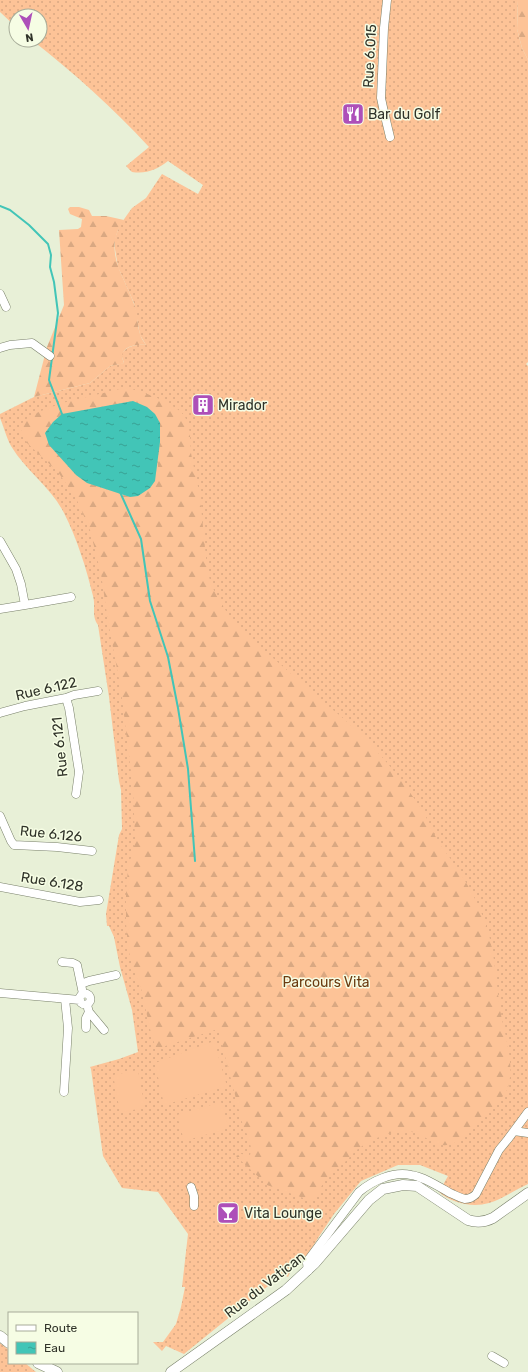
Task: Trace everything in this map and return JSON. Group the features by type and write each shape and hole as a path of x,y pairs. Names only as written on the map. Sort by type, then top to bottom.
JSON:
{"street":[{"name":"Rue 6.015","path":"387,0 384,28 381,98 390,137"},
{"path":"0,294 2,295 6,307"},
{"path":"0,348 10,345 32,344 50,356"},
{"path":"0,541 16,569 21,584 25,605"},
{"path":"0,609 71,597"},
{"name":"Rue 6.122","path":"0,713 24,706 98,691"},
{"name":"Rue 6.121","path":"66,698 69,708 79,772 76,794"},
{"name":"Rue 6.126","path":"0,816 14,845 57,847 92,851"},
{"name":"Rue 6.128","path":"0,887 80,902 99,900"},
{"path":"62,962 72,963 77,966 81,984 82,1004 88,1008 104,1030"},
{"path":"81,984 116,976"},
{"path":"0,993 66,999 81,997"},
{"path":"64,1092 68,1028 66,999"},
{"path":"86,1028 88,1008"},
{"path":"308,1271 308,1259 359,1192 366,1186 376,1181 403,1174 412,1175 432,1183 460,1198 465,1199 472,1197 476,1194 499,1150 528,1112"},
{"path":"514,1131 528,1133"},
{"name":"Rue du Vatican","path":"171,1372 286,1290 308,1271 369,1200 383,1189 402,1185 417,1186 468,1220 475,1222 494,1218 528,1192"},
{"path":"191,1187 194,1196 194,1206"},
{"path":"0,1336 8,1342"},
{"path":"492,1356 504,1363"},
{"path":"40,1364 57,1372"}],"green space":[{"path":"0,0 518,0 517,29 522,48 528,60 528,362 526,364 528,366 528,1184 489,1203 469,1205 456,1202 439,1192 448,1176 420,1165 398,1165 361,1181 334,1214 305,1260 297,1258 288,1277 283,1274 184,1354 166,1346 162,1351 153,1342 163,1342 176,1324 185,1287 182,1287 188,1234 158,1192 122,1188 103,1156 90,1067 138,1052 132,1010 120,967 114,937 109,926 107,926 106,914 119,835 122,829 121,790 98,625 94,614 94,600 81,553 64,513 52,495 11,446 0,418 0,414 34,397 90,383 110,366 124,363 121,354 126,349 135,345 146,345 140,335 134,303 118,267 115,238 120,225 132,208 146,198 162,174 198,194 203,185 168,161 151,171 132,172 126,166 149,147 93,91 42,48 48,48 48,8 8,8 8,20 0,12"},
{"path":"518,0 528,0 528,60 522,48 517,29"},
{"path":"70,207 79,207 89,210 92,216 106,216 124,220 118,231 115,242 115,253 117,263 135,307 140,335 146,345 132,346 125,350 122,358 124,363 126,363 110,366 90,383 34,397 47,347 64,305 59,230 78,229 81,227 82,219 70,214 68,209"},
{"name":"Parcours Vita","path":"124,388 157,398 175,407 181,412 187,421 189,430 191,453 200,502 208,573 220,602 240,628 320,700 350,724 377,751 413,796 439,842 469,887 481,912 490,939 501,1015 508,1045 510,1076 505,1094 462,1138 457,1141 449,1145 440,1145 416,1133 405,1131 384,1135 370,1141 356,1151 327,1178 315,1199 309,1200 267,1185 236,1156 241,1154 250,1155 251,1147 243,1126 218,1029 156,1049 141,988 134,971 128,948 126,893 128,868 135,838 133,789 121,690 101,574 90,530 76,498 58,472 27,443 21,430 21,425 30,416 62,403","holes":["133,401 160,442 158,467 130,497 87,483 62,414"]},
{"path":"214,1041 227,1086 164,1105 155,1063"},
{"path":"138,1070 145,1108 120,1112 113,1075"},
{"path":"221,1102 229,1128 184,1141 177,1115"},
{"path":"0,1343 8,1349 8,1364 26,1364 36,1372 0,1372"}],"water":[{"path":"133,401 147,407 155,414 160,423 160,442 155,481 150,488 138,496 130,497 87,483 76,475 49,445 45,433 53,422 62,414"}],"waterway":[{"path":"0,206 10,210 29,225 48,244 51,255 50,267 54,282 58,313 49,380 64,416"},
{"path":"120,492 141,539 150,601 168,657 188,769 195,861"}],"place":[{"name":"Bar du Golf","path":"353,114"},
{"name":"Mirador","path":"203,405"},
{"name":"Vita Lounge","path":"228,1213"}]}
